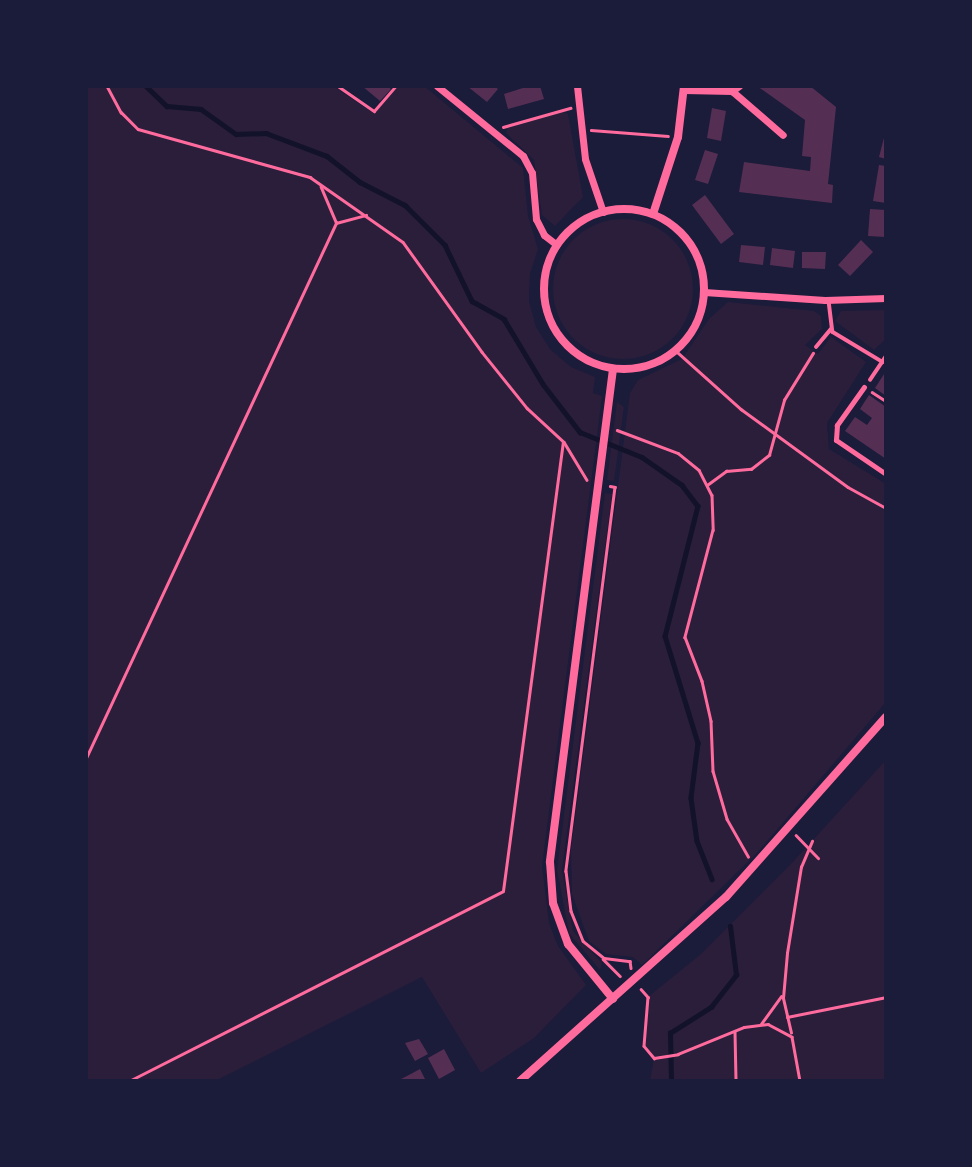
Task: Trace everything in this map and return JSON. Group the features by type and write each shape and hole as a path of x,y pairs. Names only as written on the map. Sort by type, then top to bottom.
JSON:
{"street":[{"path":"437,86 529,164 536,219 544,235 557,245"},
{"path":"578,86 577,106 585,159 603,212"},
{"path":"653,214 678,137 684,88 736,88 783,135"},
{"path":"629,209 653,214 674,226 691,245 703,272 704,292 699,318 675,350 640,368 613,369 579,355 554,328 545,305 545,280 557,245 581,221 603,212 629,209"},
{"path":"704,292 829,299 886,298"},
{"path":"613,369 550,862 553,903 568,944 613,999"},
{"path":"864,387 837,425 836,440 886,474"},
{"path":"520,1081 634,981 755,868 886,717"}],"lane":[{"path":"816,347 831,328 829,299"},
{"path":"831,328 883,362"},
{"path":"870,380 886,356"}],"path":[{"path":"107,86 121,112 138,130 310,177 403,242 482,352 527,408 564,442 588,481 615,487 566,871 583,941 602,957 617,976 632,971 637,966"},
{"path":"338,86 374,111 396,86"},
{"path":"492,130 577,106"},
{"path":"580,130 678,137"},
{"path":"86,758 336,223 320,184"},
{"path":"336,223 366,215"},
{"path":"707,485 726,471 751,469 769,455 784,400 816,347"},
{"path":"675,350 741,410 776,432 848,487 886,508"},
{"path":"864,387 886,401"},
{"path":"606,430 678,453 699,470 712,495 713,530 685,637 702,681 711,721 713,771 727,819 755,868"},
{"path":"129,1081 503,891 564,442"},
{"path":"790,829 818,858"},
{"path":"800,1081 783,993 799,891 808,848 812,841"},
{"path":"602,957 630,961 632,971"},
{"path":"634,981 648,997 643,1046 654,1058 678,1054 760,1025 781,1027 792,1037"},
{"path":"760,1025 783,993"},
{"path":"786,1018 886,997"},
{"path":"735,1032 736,1081"}],"shaded area":[{"path":"86,86 333,86 373,113 399,86 424,86 523,168 528,216 538,249 530,274 529,301 536,327 550,349 571,367 595,377 593,393 602,396 542,866 549,923 558,946 586,985 534,1038 481,1073 422,977 215,1081 86,1081"},
{"path":"563,112 568,114 583,197 555,226 542,215 534,160 506,133 507,128"},
{"path":"623,219 650,225 672,240 687,262 693,289 687,316 672,338 650,353 623,359 596,353 574,338 559,316 553,289 559,262 574,240 596,225"},
{"path":"728,302 814,311 821,316 822,329 805,345 818,354 831,337 866,362 827,423 829,449 886,484 886,702 757,853 642,965 633,957 606,954 589,941 572,894 571,850 630,393 638,380 682,359 709,319"},
{"path":"886,310 886,339 874,350 835,321 841,311"},
{"path":"617,402 624,407 614,481 607,480"},
{"path":"605,493 612,494 562,870 573,931 602,963 600,970 569,933 557,870"},
{"path":"886,760 886,1081 650,1081 654,1058 644,1046 648,997 701,954 790,865"}],"building":[{"path":"362,86 387,86 391,89 380,101"},
{"path":"467,86 494,86 498,89 487,102"},
{"path":"529,86 540,86 544,99 508,109 504,94"},
{"path":"757,86 810,86 836,107 828,184 833,185 832,203 739,192 744,162 810,171 811,157 802,156 805,120"},
{"path":"712,108 726,111 721,141 707,138"},
{"path":"886,130 886,159 879,157"},
{"path":"705,150 718,154 708,184 695,180"},
{"path":"879,165 886,166 886,203 873,201"},
{"path":"705,195 734,234 721,244 692,205"},
{"path":"870,209 886,210 885,237 868,236"},
{"path":"861,240 873,252 850,276 838,265"},
{"path":"741,245 765,247 763,265 739,262"},
{"path":"772,248 795,251 793,268 770,265"},
{"path":"802,252 826,252 825,269 802,268"},
{"path":"886,371 886,396 875,388"},
{"path":"869,395 886,407 886,459 845,431 855,417 867,425 872,418 860,409"},
{"path":"419,1039 428,1054 415,1061 405,1043"},
{"path":"444,1049 455,1070 439,1079 428,1058"},
{"path":"420,1069 426,1081 397,1081 407,1076"}],"waterway":[{"path":"146,86 167,106 201,109 236,134 266,133 327,156 360,182 405,205 445,245 472,301 504,319 543,384 580,432 642,457 682,485 698,506 665,636 698,743 691,798 697,841 712,879"},
{"path":"671,1081 670,1033 711,1007 736,975 730,926"}]}
